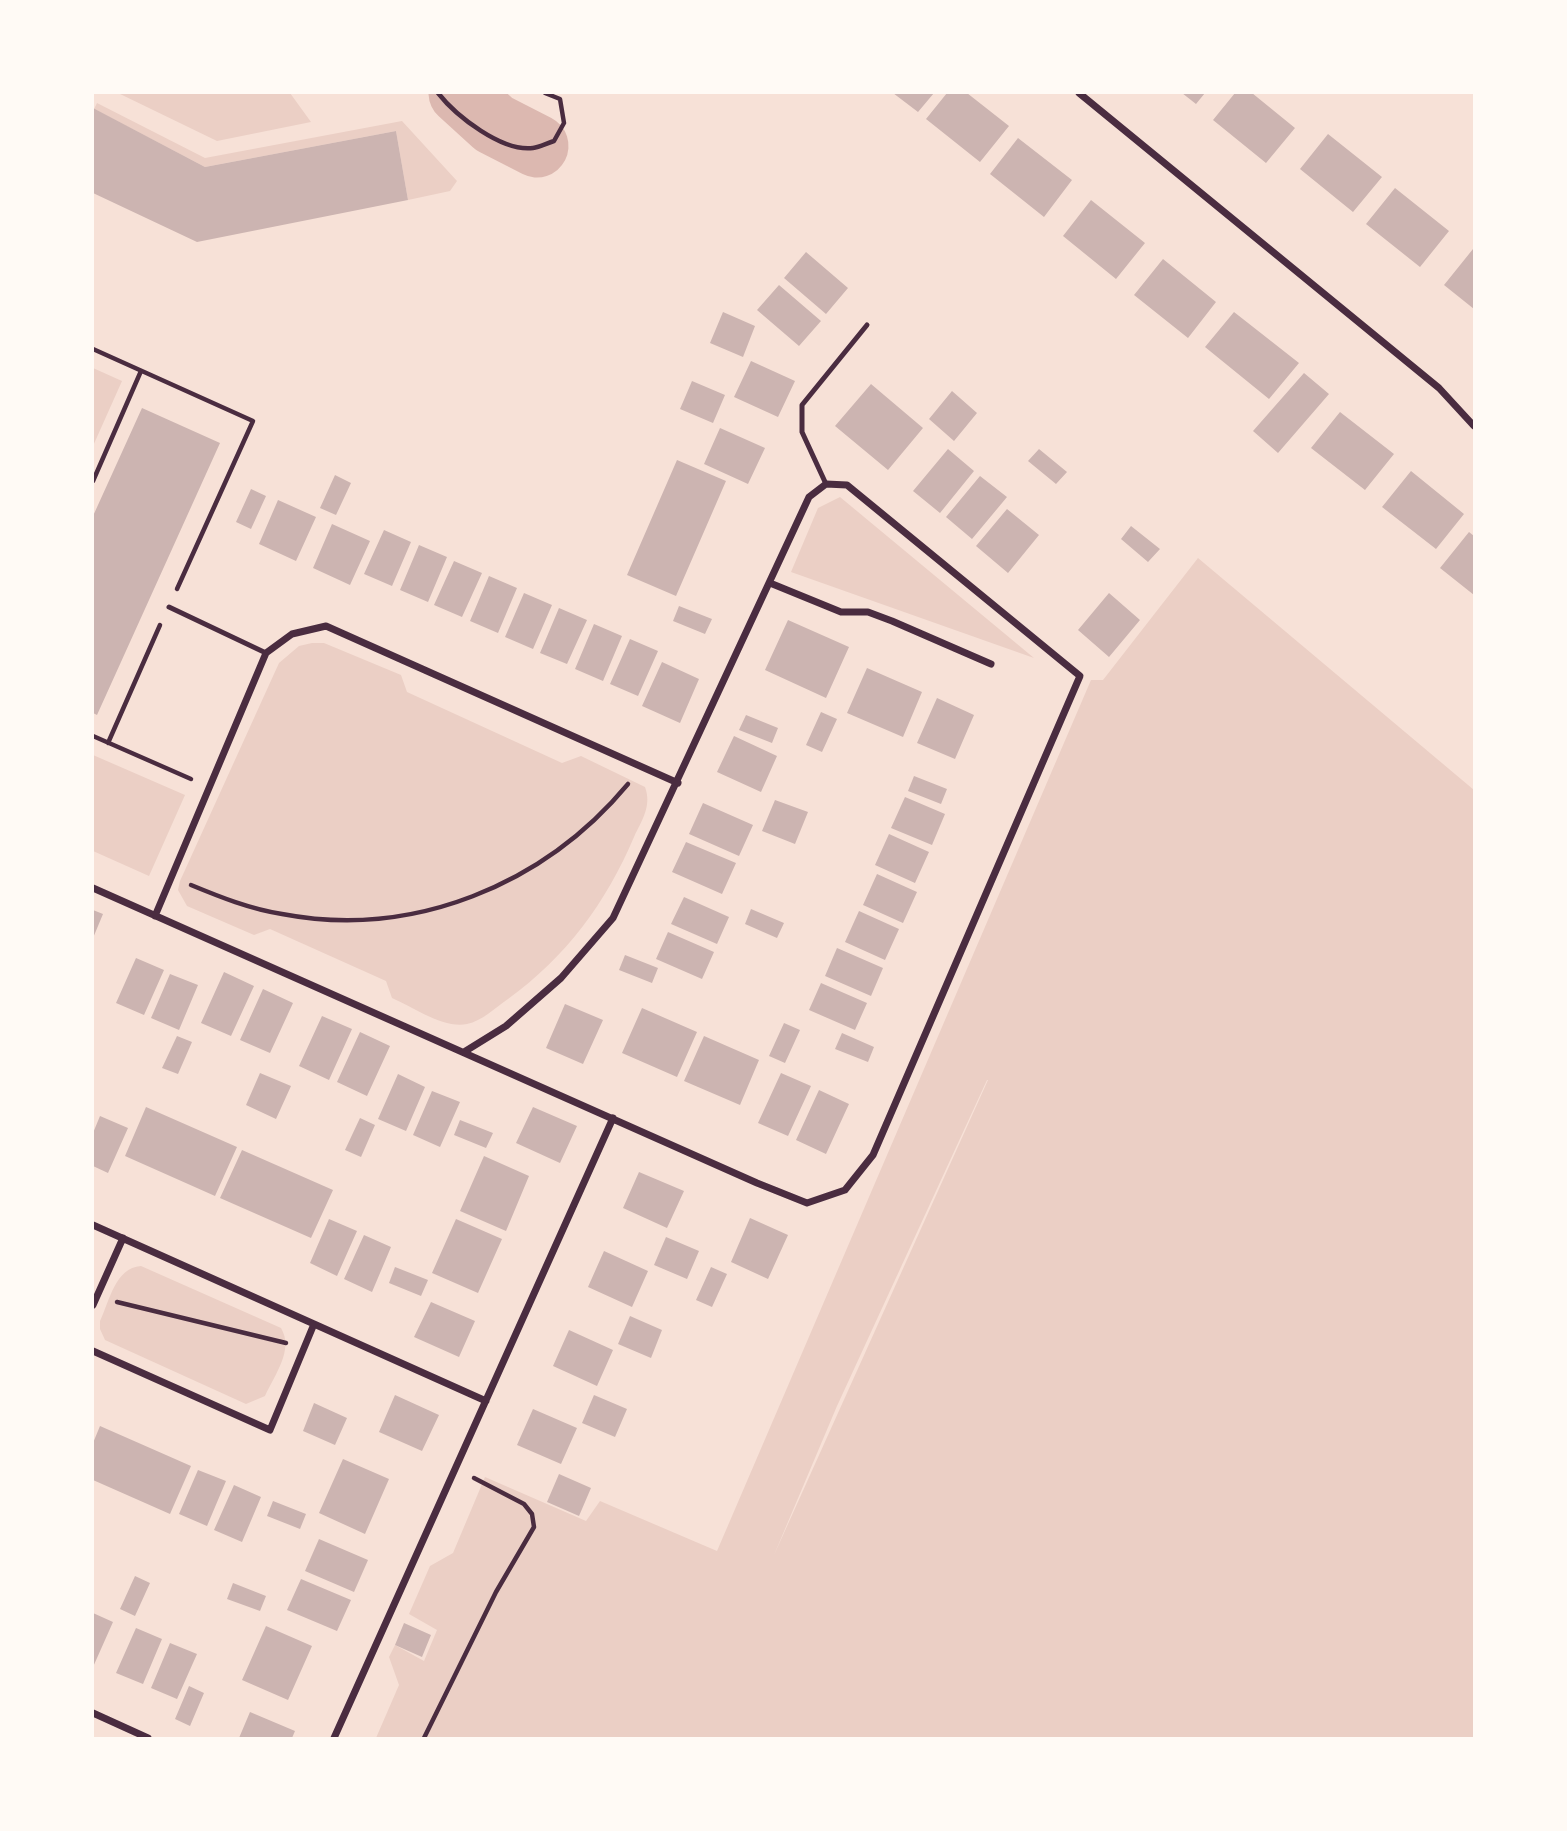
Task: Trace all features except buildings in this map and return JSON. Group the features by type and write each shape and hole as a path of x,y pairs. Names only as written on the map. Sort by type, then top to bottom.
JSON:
{"street":[{"path":"1079,93 1439,388 1474,426"},
{"path":"93,888 155,916 807,1203 845,1190 873,1154 1080,676 847,485 826,484 809,497 613,918 561,978 506,1026 464,1052"},
{"path":"770,583 841,612 868,612 991,664"},
{"path":"155,916 266,653 292,634 326,626 678,783"},
{"path":"334,1738 613,1118"},
{"path":"93,1225 486,1401"},
{"path":"94,1301 123,1238"},
{"path":"93,1351 270,1430 314,1324"},
{"path":"93,1713 148,1738"}],"lane":[{"path":"826,484 802,432 802,405 867,324"},
{"path":"169,607 266,653"}],"path":[{"path":"438,93 460,114 497,141 530,148 554,141 564,123 560,99 545,93"},
{"path":"93,349 253,421 108,743"},
{"path":"93,481 141,371"},
{"path":"93,736 210,787"},
{"path":"172,877 247,906 317,920 377,919 440,908 477,896 541,863 591,824 642,767"},
{"path":"94,1301 284,1343 303,1351"},
{"path":"424,1738 496,1592 534,1527 532,1514 524,1504 455,1470"}],"shaded area":[{"path":"118,93 290,93 311,122 217,141"},
{"path":"97,103 205,158 402,121 457,181 450,191 408,200 396,131 205,167 94,109"},
{"path":"93,368 122,381 93,446"},
{"path":"840,497 1034,658 791,572 818,508"},
{"path":"1198,558 1474,790 1474,1738 376,1738 399,1685 389,1657 395,1645 424,1661 437,1630 409,1614 430,1566 453,1553 485,1477 586,1521 600,1501 717,1551 1091,680 1103,680","holes":["988,1080 774,1555 837,1406"]},
{"path":"324,643 401,675 407,692 562,763 581,756 645,787 647,807 643,819 611,884 582,927 566,947 529,983 478,1020 458,1025 429,1016 392,998 386,981 270,929 254,935 187,906 178,890 279,663 299,646"},
{"path":"93,755 185,795 149,876 93,851"},
{"path":"141,1266 281,1328 284,1353 265,1396 246,1404 105,1340 100,1321 114,1286 125,1272"}],"waterway":[{"path":"460,93 494,124 537,146"}]}
